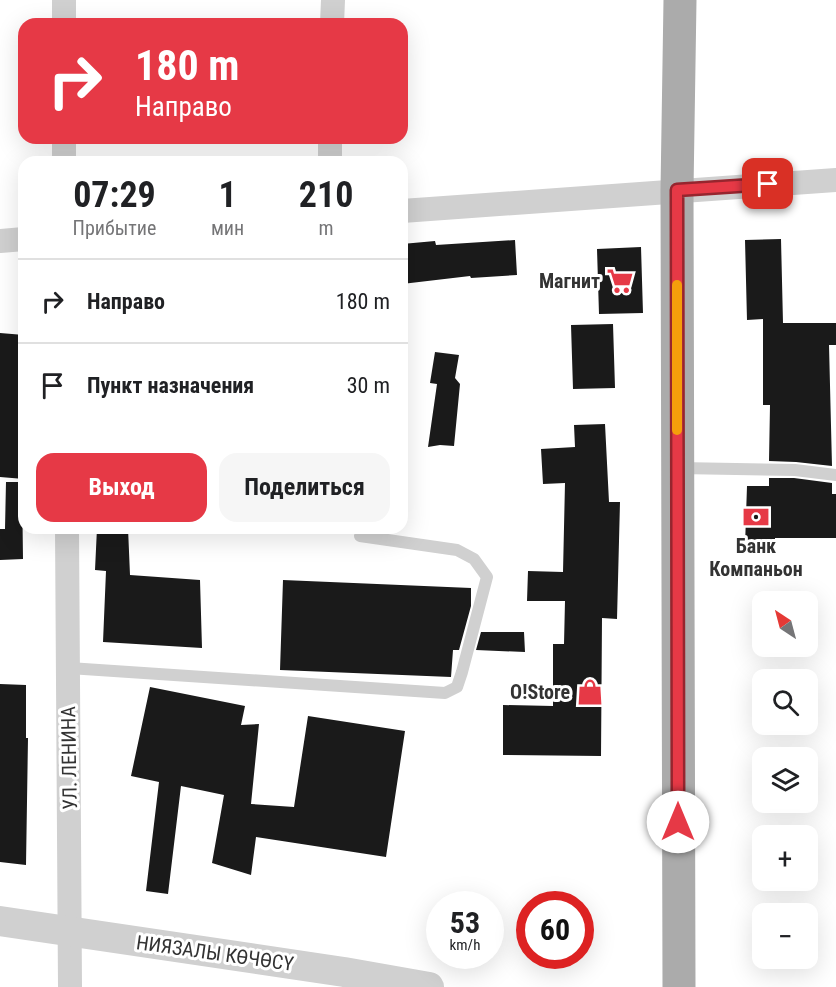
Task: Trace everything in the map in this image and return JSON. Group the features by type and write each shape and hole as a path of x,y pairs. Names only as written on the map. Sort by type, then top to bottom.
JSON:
{"main road":[{"path":"679,987 677,190 680,0"}],"street":[{"path":"64,0 64,18"},
{"path":"332,18 333,0"},
{"path":"408,211 836,180"},
{"path":"0,241 18,240"},
{"name":"УЛ. ЛЕНИНА","path":"67,534 70,987"},
{"name":"НИЯЗАЛЫ КӨЧӨСҮ","path":"0,921 344,979 429,987"}],"lane":[{"path":"677,468 795,470 836,475"},
{"path":"69,668 445,693 457,687 487,577 474,559 457,550 360,536"}],"building":[{"path":"781,239 783,323 836,323 836,345 829,345 832,466 769,461 770,405 763,405 763,319 747,320 745,240"},
{"path":"515,240 517,275 471,278 470,276 408,283 408,243 435,241 436,245"},
{"name":"Магнит","path":"641,247 643,313 599,314 597,249"},
{"path":"613,324 615,388 573,389 571,325"},
{"path":"0,333 18,334 18,478 0,477"},
{"path":"435,352 459,355 455,378 460,384 454,446 428,447 437,384 430,383"},
{"path":"605,424 609,502 620,502 617,619 602,618 601,756 503,755 503,705 553,706 553,644 564,644 565,601 527,601 528,571 563,572 565,483 543,484 541,449 575,447 574,425"},
{"path":"769,478 794,478 832,483 832,494 836,494 836,538 775,538 775,547 745,546 747,486 769,486"},
{"path":"6,482 18,482 18,534 23,534 23,559 0,560 0,529 5,529"},
{"path":"97,534 128,534 130,575 200,580 202,648 103,642 106,571 95,570"},
{"path":"283,580 471,588 471,606 459,650 453,650 451,677 280,670"},
{"path":"481,632 524,632 525,652 476,650"},
{"path":"0,684 26,685 26,738 28,738 26,865 0,862"},
{"path":"150,687 245,706 241,725 259,724 251,804 294,807 308,716 405,731 386,857 256,837 251,875 212,863 224,795 181,786 168,894 146,891 159,782 131,776"}],"slow traffic":[{"path":"677,285 677,430"}],"place":[{"name":"Магнит","path":"620,281"},
{"name":"Банк Компаньон","path":"756,517"},
{"name":"O!Store","path":"590,692"}],"route":[{"path":"678,822 677,190 768,184"}]}
